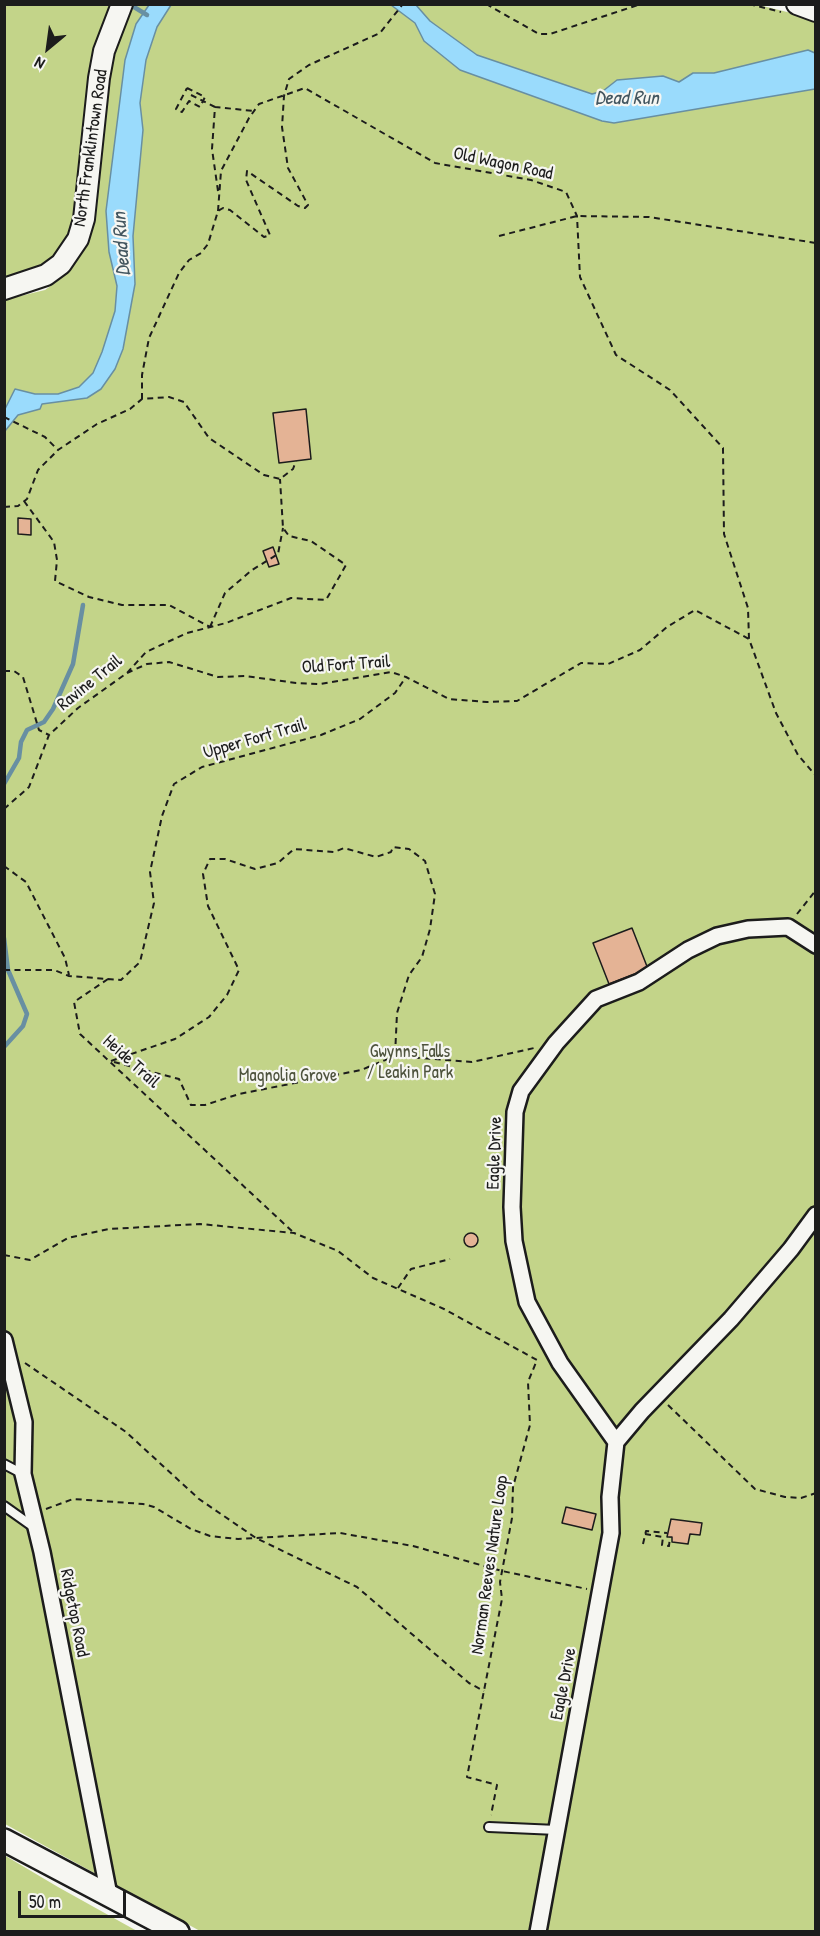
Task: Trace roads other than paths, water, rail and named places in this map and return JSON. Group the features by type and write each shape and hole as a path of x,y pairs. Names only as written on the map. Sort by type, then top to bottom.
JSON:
{"main road":[{"path":"4,1840 178,1932"}],"street":[{"name":"North Franklintown Road","path":"4,289 46,275 61,264 78,239 84,219 101,69 112,27 122,4"},
{"path":"792,9 816,12"},
{"name":"Eagle Drive","path":"538,1932 612,1526 610,1497 616,1442 542,1332 527,1302 514,1241 514,1112 521,1091 556,1043 596,999 639,982 688,950 717,936 748,929 788,927 816,945"},
{"path":"616,1442 731,1319 816,1215"},
{"name":"Ridgetop Road","path":"6,1345 24,1422 23,1474 109,1895"}],"lane":[{"path":"4,1464 23,1474"},
{"path":"4,1506 34,1521"},
{"path":"489,1827 557,1830"}],"water":[{"name":"Dead Run","path":"149,5 171,5 157,27 146,60 140,103 143,130 133,236 135,284 123,349 115,369 101,389 87,398 42,404 40,409 18,415 5,431 5,409 15,389 35,394 58,394 79,387 93,373 102,352 115,311 117,286 109,252 106,211 125,60 136,24"},
{"name":"Dead Run","path":"391,5 416,5 430,21 477,55 592,94 603,91 617,80 663,76 679,82 693,73 714,73 808,50 815,53 815,89 614,123 602,121 460,70 424,41 415,23"}],"waterway":[{"path":"134,7 147,15"},
{"path":"4,784 19,758 21,742 27,730 44,722 53,709 73,664 83,605"},
{"path":"4,938 8,970 27,1014 23,1026 4,1047"}],"park label":[{"name":"Gwynns Falls / Leakin Park","path":"410,1062"},
{"name":"Magnolia Grove","path":"288,1076"}]}
